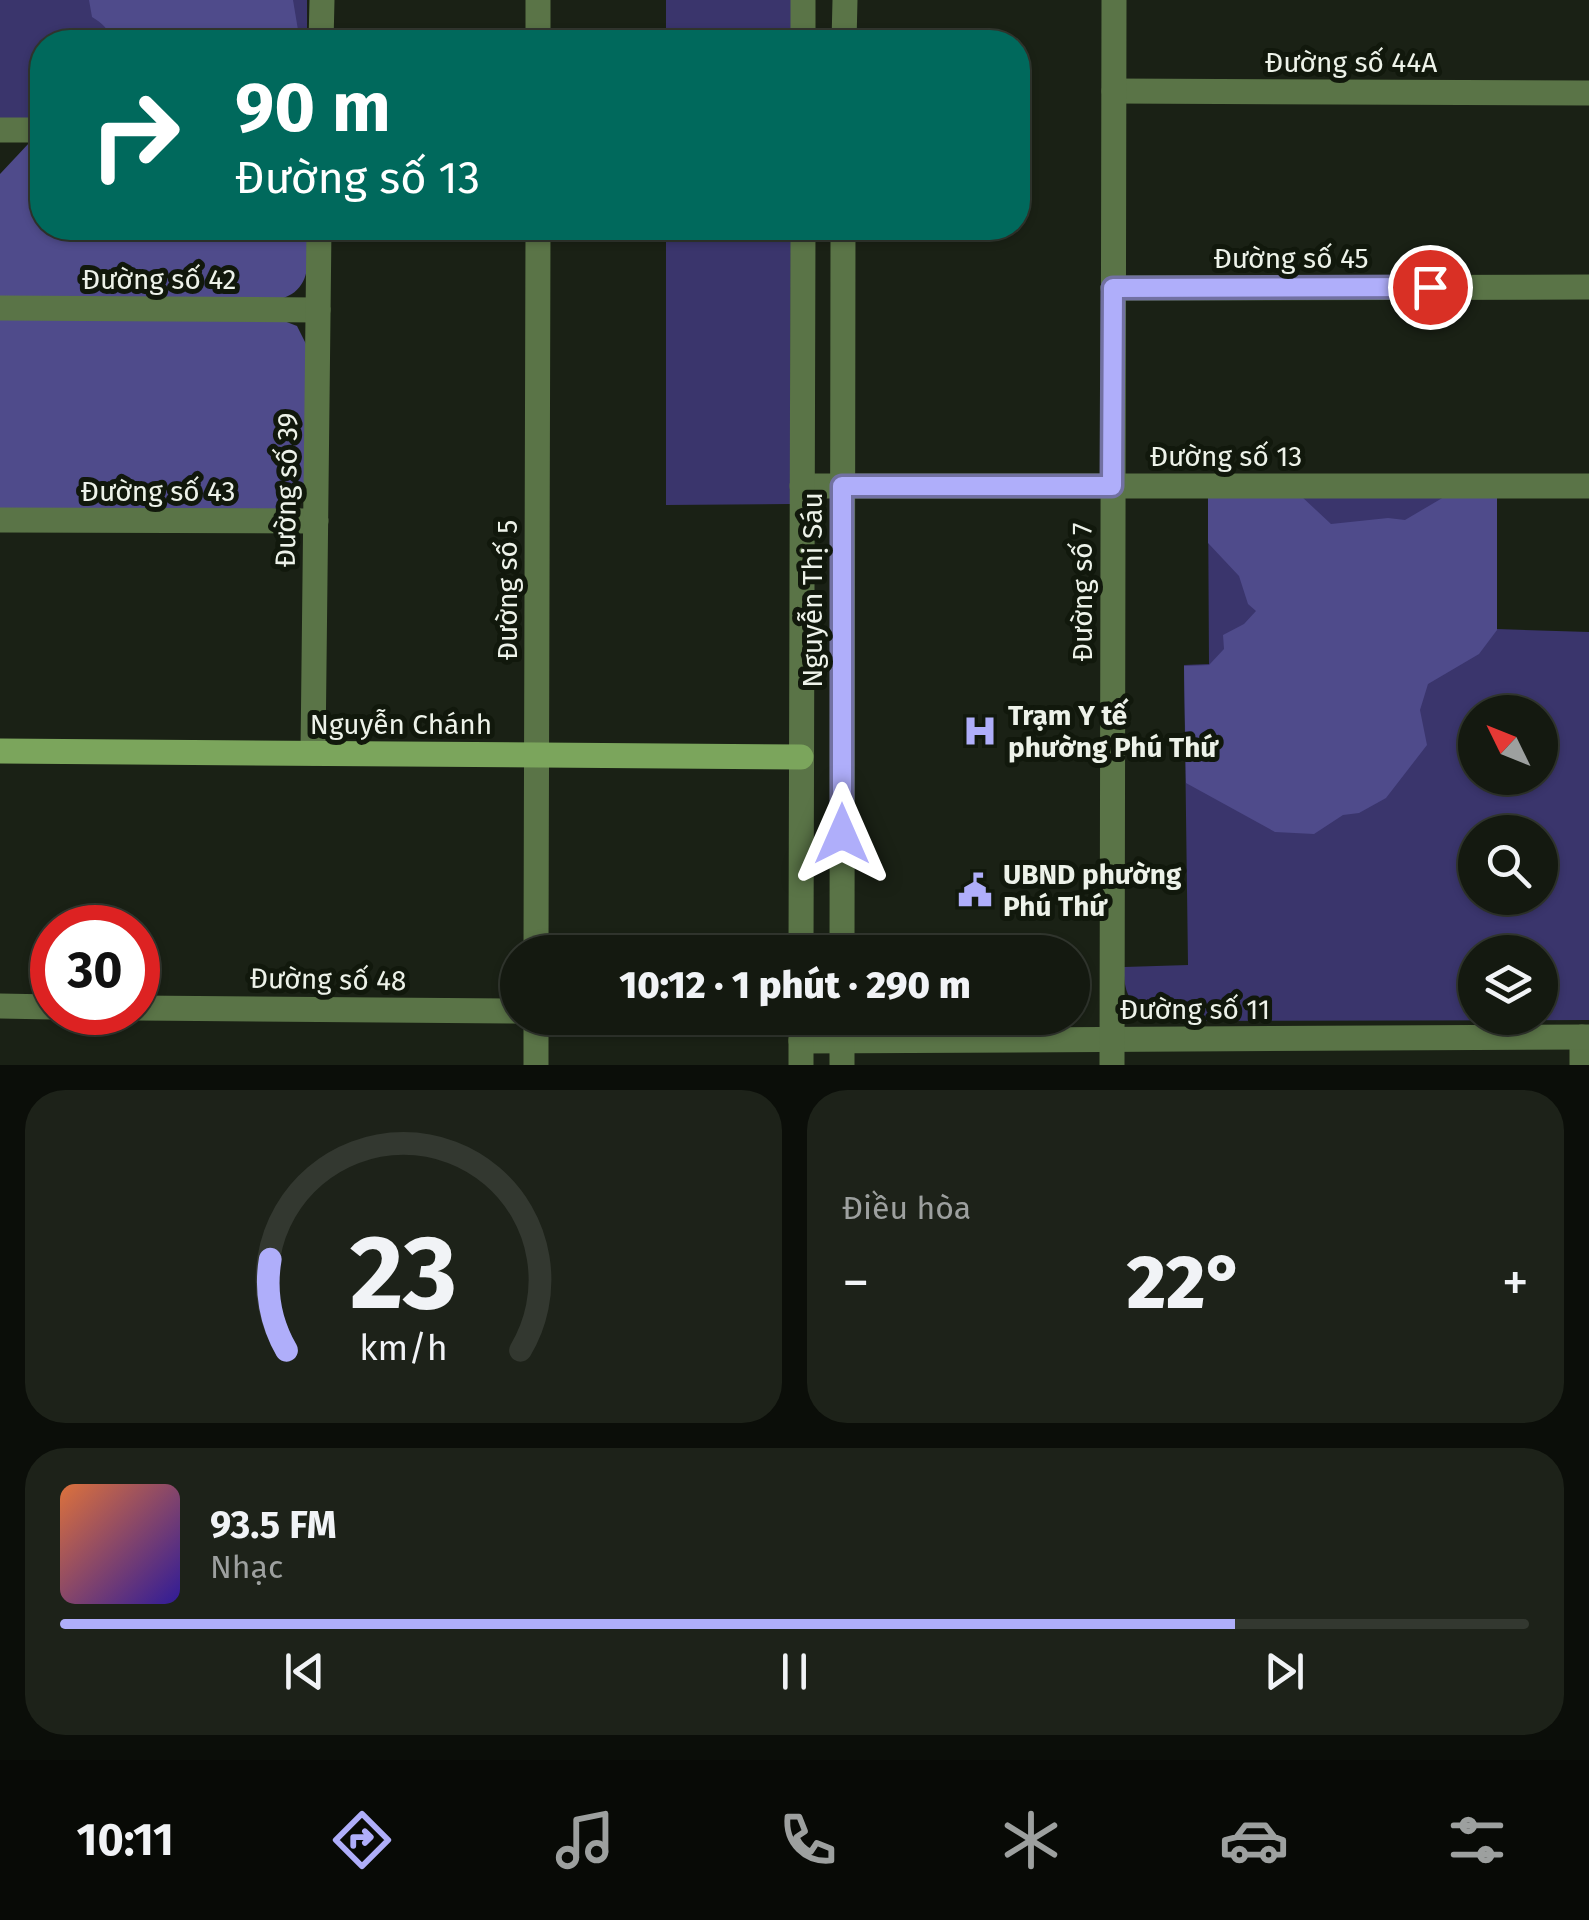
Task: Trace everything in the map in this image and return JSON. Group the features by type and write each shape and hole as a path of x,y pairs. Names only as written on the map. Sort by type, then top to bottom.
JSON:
{"street":[{"path":"321,30 322,0"},
{"path":"538,0 538,30"},
{"path":"803,30 804,0"},
{"path":"844,0 844,30"},
{"name":"Đường số 7","path":"1112,1052 1114,0"},
{"name":"Đường số 44A","path":"1114,91 1589,93"},
{"path":"0,130 30,130"},
{"name":"Đường số 39","path":"313,754 319,240"},
{"name":"Đường số 5","path":"536,935 538,240"},
{"name":"Nguyễn Thị Sáu","path":"801,935 803,240"},
{"name":"Nguyễn Thị Sáu","path":"842,935 844,240"},
{"name":"Đường số 45","path":"1113,288 1589,286"},
{"name":"Đường số 42","path":"0,308 318,310"},
{"name":"Đường số 13","path":"802,486 1589,486"},
{"name":"Đường số 43","path":"0,520 316,521"},
{"name":"Nguyễn Chánh","path":"0,751 801,757"},
{"path":"801,757 842,756"},
{"path":"0,1006 30,1007"},
{"name":"Đường số 48","path":"160,1008 500,1011"},
{"path":"536,1035 536,1065"},
{"path":"1582,1065 1586,1037"},
{"name":"Đường số 11","path":"801,1041 1112,1052 1586,1037"}],"shaded area":[{"path":"0,0 307,0 307,30 30,30 30,119 0,119"},
{"path":"89,0 293,0 298,30 107,30 92,17"},
{"path":"666,0 791,0 791,30 666,30"},
{"path":"30,142 30,240 308,240 307,271 299,288 280,299 0,297 0,174"},
{"path":"666,240 791,240 790,504 666,505"},
{"path":"0,319 284,321 297,326 308,348 305,490 287,508 275,511 0,510"},
{"path":"1208,496 1497,497 1497,629 1589,632 1589,1020 1558,1020 1558,935 1458,935 1458,1020 1158,1021 1136,1006 1127,993 1124,967 1188,965 1184,665 1209,664"},
{"path":"1208,496 1301,496 1331,524 1405,520 1444,497 1497,497 1497,630 1479,654 1428,684 1420,710 1427,745 1386,798 1359,813 1343,815 1314,834 1275,832 1186,783 1184,666 1209,665 1224,649 1223,635 1244,624 1256,611 1248,604 1239,576 1208,543"}],"place":[{"name":"Trạm Y tế phường Phú Thứ","path":"980,731"},
{"name":"UBND phường Phú Thứ","path":"975,890"}],"route":[{"path":"842,834 842,486 1112,486 1113,288 1430,287"}]}
